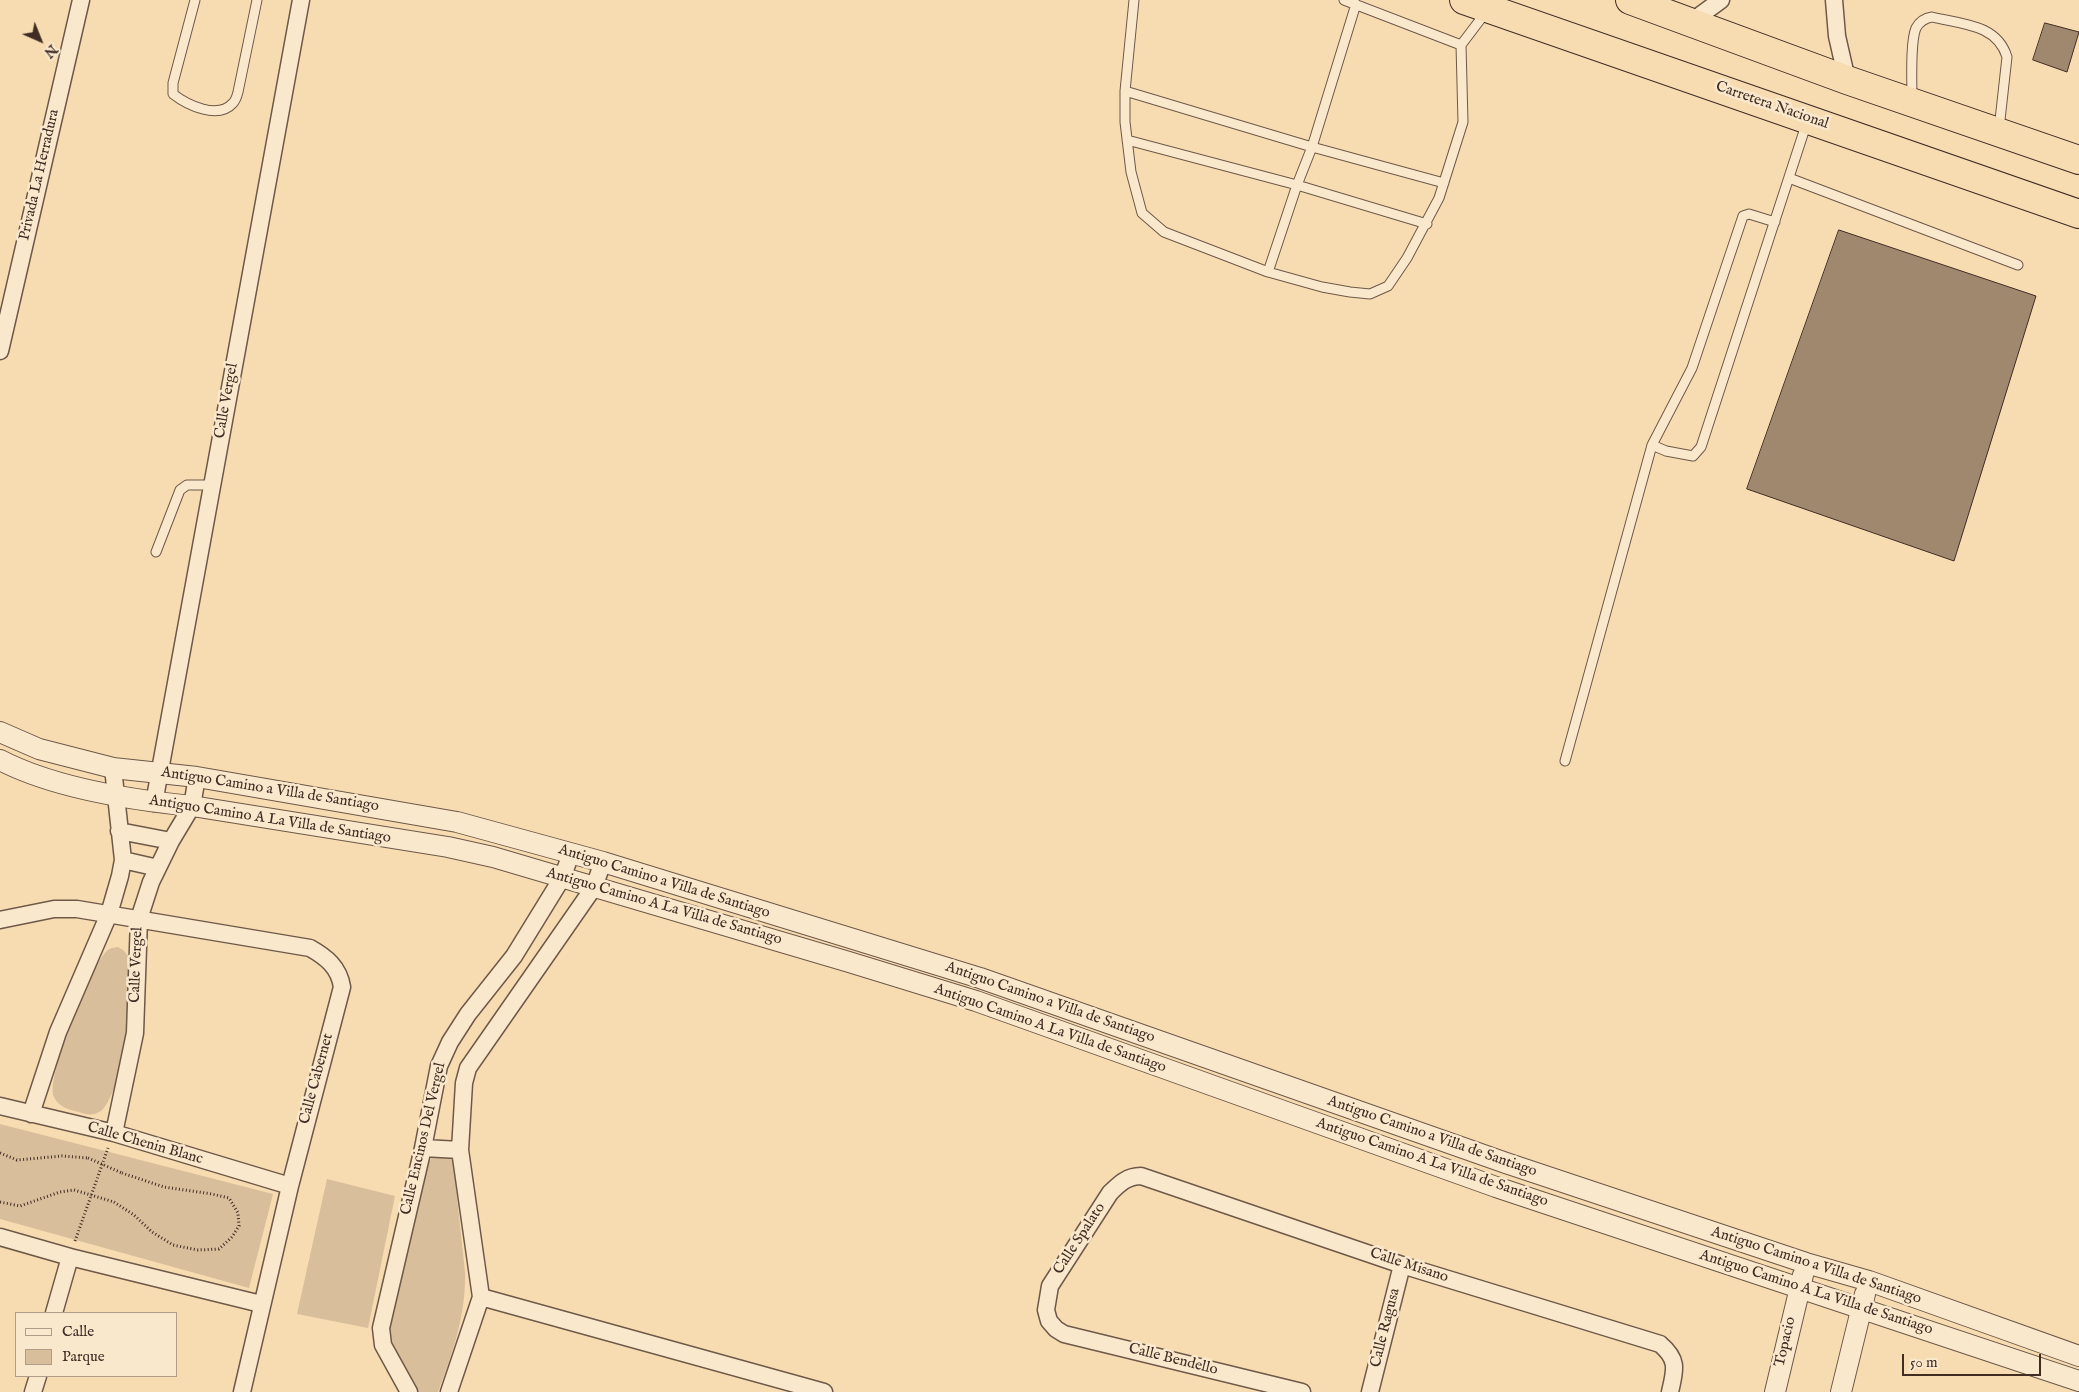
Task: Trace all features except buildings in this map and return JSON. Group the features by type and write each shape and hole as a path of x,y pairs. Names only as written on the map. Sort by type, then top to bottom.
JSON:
{"highway":[{"path":"1630,0 1847,80 2079,160"},
{"name":"Carretera Nacional","path":"1476,4 2079,214"}],"street":[{"name":"Privada La Herradura","path":"0,351 81,0"},
{"name":"Calle Vergel","path":"154,802 301,0"},
{"path":"1691,22 1721,0"},
{"path":"1834,0 1837,36 1847,80"},
{"name":"Antiguo Camino a Villa de Santiago","path":"0,732 39,749 113,768 197,777 457,822 603,862 980,978 1506,1164 1806,1263 1869,1281 2079,1356"},
{"name":"Antiguo Camino A La Villa de Santiago","path":"0,760 58,782 117,796 192,806 448,847 492,857 594,886 976,1001 1487,1184 2079,1381"},
{"path":"31,1114 58,1032 109,914 123,860 113,768"},
{"name":"Calle Vergel","path":"114,1133 135,1033 139,919 151,882 171,841 192,806 197,777"},
{"path":"119,831 171,841"},
{"name":"Calle Encinos Del Vergel","path":"409,1392 383,1345 381,1328 423,1148 438,1066 450,1042 468,1014 514,956 562,878 570,854"},
{"path":"123,860 158,868"},
{"name":"Calle Encinos Del Vergel","path":"449,1392 481,1297 460,1150 464,1083 468,1068 594,886 603,862"},
{"name":"Calle Cabernet","path":"0,920 54,909 77,909 109,914 310,948 326,957 340,976 342,987 290,1186 242,1392"},
{"name":"Calle Chenin Blanc","path":"0,1106 114,1133 290,1186"},
{"path":"423,1148 460,1150"},
{"name":"Calle Spalato","path":"1049,1321 1046,1310 1050,1286 1110,1193 1121,1182 1132,1176 1141,1176"},
{"name":"Calle Misano","path":"1141,1176 1402,1265 1660,1344 1673,1358 1674,1372 1670,1392"},
{"path":"0,1237 70,1257 262,1304"},
{"path":"54,1312 70,1257"},
{"name":"Topacio","path":"1775,1392 1806,1263"},
{"name":"Calle Ragusa","path":"1369,1392 1402,1265"},
{"path":"1842,1392 1869,1281"},
{"path":"481,1297 824,1392"},
{"name":"Calle Bendello","path":"1049,1321 1064,1334 1302,1392"},
{"path":"33,1392 38,1377"}],"lane":[{"path":"195,0 174,83 173,94 185,102 216,112 224,110 234,103 238,92 257,0"},
{"path":"1134,0 1125,91 1125,122 1134,185 1142,213 1164,232 1268,272 1322,288 1370,294 1388,286 1427,224 1439,198 1463,122 1462,45 1476,4"},
{"path":"1344,0 1462,45"},
{"path":"1268,272 1297,185 1312,147 1356,4"},
{"path":"1912,102 1914,36 1919,23 1926,18 1932,17 1986,30 1998,38 2007,57 1998,132"},
{"path":"1125,91 1312,147 1444,183"},
{"path":"1652,445 1666,451 1693,456 1701,446 1808,119"},
{"path":"1127,140 1297,185 1427,224"},
{"path":"1789,178 2018,265"},
{"path":"1565,762 1652,445 1692,368 1742,216 1749,214 1775,222"},
{"path":"156,552 180,490 187,485 211,485"}],"path":[{"path":"70,1257 114,1133"},
{"path":"0,1153 17,1160 62,1156 88,1158 122,1173 164,1187 229,1198 238,1213 239,1226 232,1237 219,1249 198,1250 173,1245 152,1232 134,1215 114,1202 74,1190 60,1192 20,1206 0,1202"}],"green space":[{"path":"118,947 129,957 130,966 127,1033 124,1051 115,1086 106,1105 98,1113 85,1114 65,1108 54,1097 53,1086 56,1069 70,1024 89,980 105,953 109,949"},
{"path":"0,1124 273,1194 249,1288 0,1219"},
{"path":"433,1156 448,1156 453,1160 465,1288 458,1333 438,1392 411,1392 388,1330 427,1165"},
{"path":"327,1179 395,1196 368,1328 297,1314"}]}
